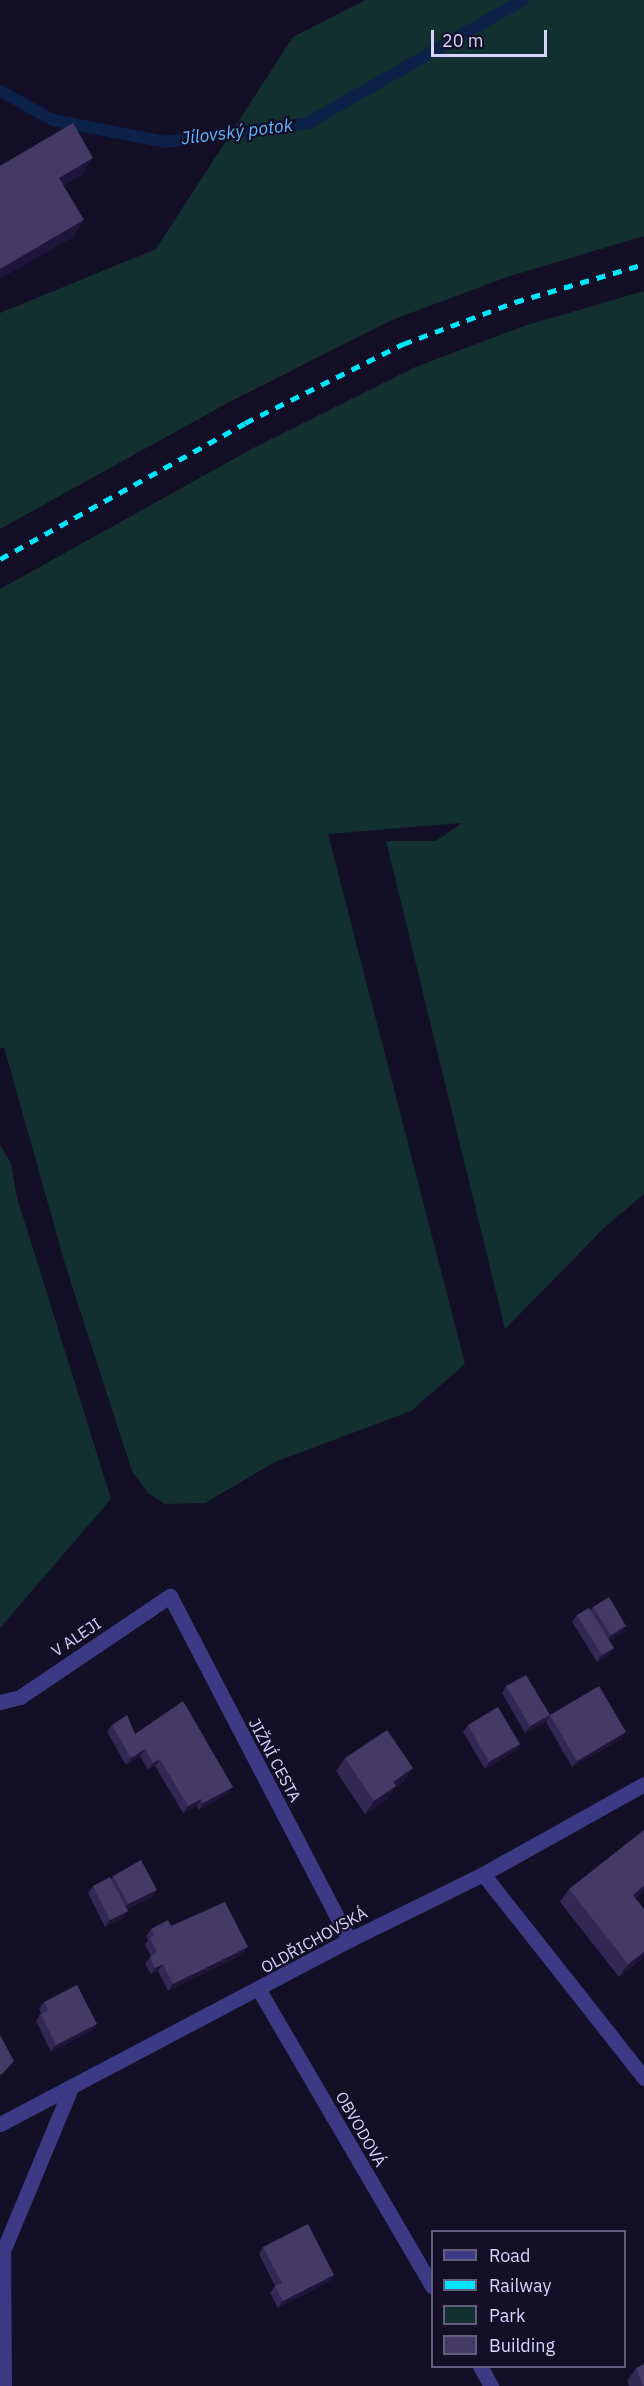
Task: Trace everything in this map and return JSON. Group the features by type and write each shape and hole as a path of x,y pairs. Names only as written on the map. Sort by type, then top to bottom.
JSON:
{"street":[{"name":"V ALEJI","path":"0,1702 20,1697 170,1596"},
{"name":"JIŽNÍ CESTA","path":"170,1596 349,1940"},
{"name":"OLDŘICHOVSKÁ","path":"0,2124 70,2091 349,1940 483,1874 644,1784"},
{"path":"483,1874 644,2078"},
{"name":"OBVODOVÁ","path":"259,1990 431,2284"},
{"path":"4,2386 3,2251 70,2091"},
{"path":"481,2368 491,2386"}],"green space":[{"path":"365,0 644,0 644,236 507,277 392,320 233,400 0,529 0,313 156,249 293,37"},
{"path":"644,291 644,1194 605,1227 505,1329 386,841 436,841 462,823 328,834 465,1364 411,1411 275,1462 205,1503 165,1504 148,1493 132,1471 65,1264 4,1047 0,1049 0,589 257,446 413,368 524,326"},
{"path":"0,1145 11,1163 16,1194 111,1499 0,1628"}],"building":[{"path":"73,123 93,158 59,178 84,220 0,269 0,166"},
{"path":"609,1597 626,1626 611,1635 593,1607"},
{"path":"589,1608 614,1648 602,1655 577,1615"},
{"path":"526,1675 550,1715 530,1726 506,1686"},
{"path":"599,1686 626,1732 577,1761 550,1715"},
{"path":"183,1701 233,1787 203,1803 201,1799 188,1806 160,1759 153,1763 145,1749 131,1758 112,1725 127,1715 135,1734"},
{"path":"498,1707 520,1744 489,1762 468,1725"},
{"path":"387,1730 413,1768 393,1782 396,1786 374,1801 345,1758"},
{"path":"644,1830 644,1886 633,1895 644,1909 644,1952 628,1964 569,1889"},
{"path":"141,1860 157,1890 128,1904 113,1876"},
{"path":"110,1877 128,1911 110,1920 93,1886"},
{"path":"225,1902 248,1947 173,1984 163,1964 155,1968 150,1957 157,1952 150,1938 154,1935 151,1929 168,1920 171,1926"},
{"path":"77,1985 97,2024 56,2045 41,2014 48,2010 44,2002"},
{"path":"0,2035 14,2061 1,2075 0,2074"},
{"path":"308,2224 334,2275 283,2301 275,2286 282,2283 263,2247"},
{"path":"644,2364 644,2386 643,2386 636,2368"}],"waterway":[{"name":"Jílovský potok","path":"0,91 53,120 165,142 308,123 523,0"}],"railway":[{"path":"0,559 245,423 403,344 515,302 644,264"}]}
